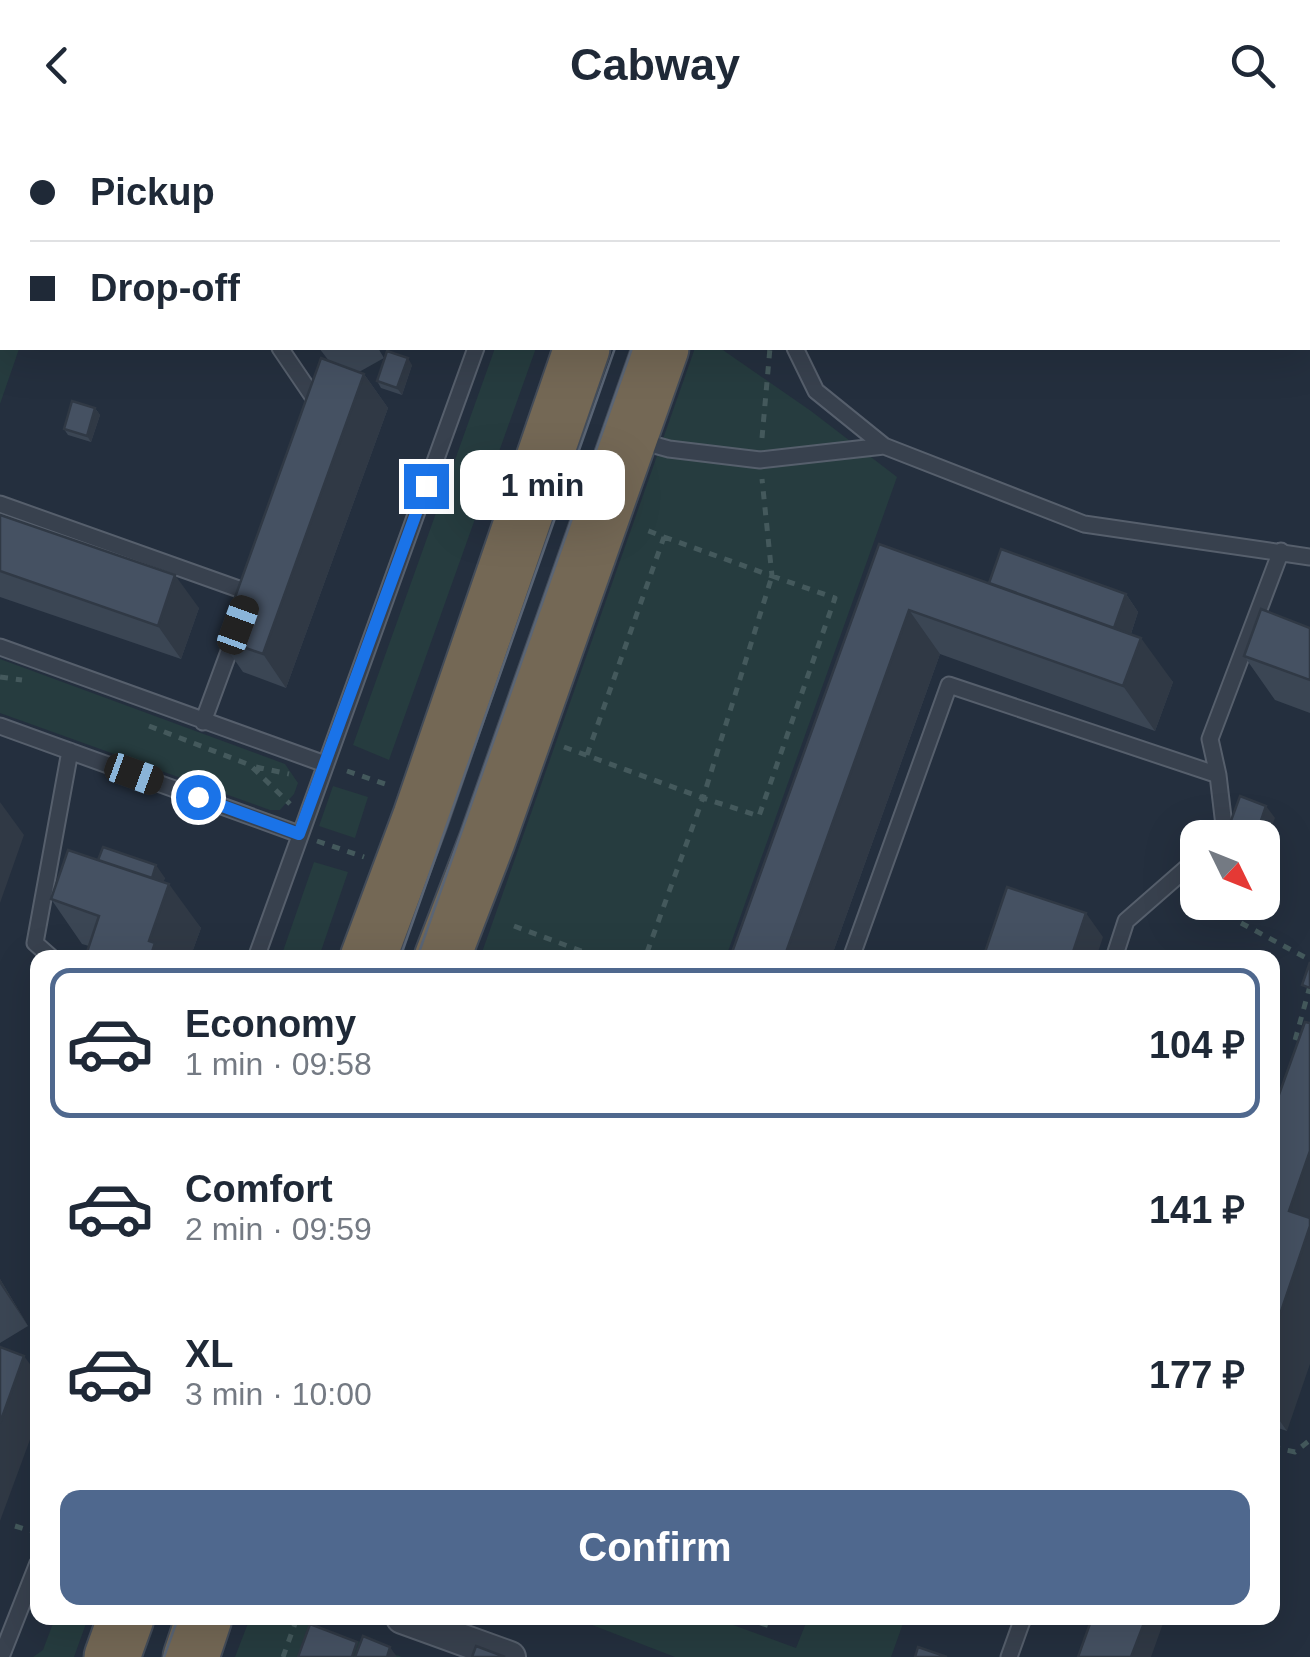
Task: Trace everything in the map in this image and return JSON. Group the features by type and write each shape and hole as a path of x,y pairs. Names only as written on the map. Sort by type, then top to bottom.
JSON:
{"highway":[{"path":"371,950 581,350"},
{"path":"445,950 661,350"},
{"path":"112,1657 123,1625"},
{"path":"190,1657 201,1625"}],"street":[{"path":"416,1625 460,1648 510,1657"}],"lane":[{"path":"281,350 320,408 313,426"},
{"path":"259,950 475,350"},
{"path":"796,350 816,391 884,446 1084,524 1310,558"},
{"path":"630,438 670,449 760,460 884,446"},
{"path":"0,504 250,593"},
{"path":"1223,820 1210,739 1281,552"},
{"path":"203,722 257,575"},
{"path":"0,647 325,764"},
{"path":"854,950 949,686 1218,776"},
{"path":"0,726 299,834"},
{"path":"43,950 35,943 70,752"},
{"path":"1117,950 1126,921 1180,874"},
{"path":"2,1657 30,1584"},
{"path":"1009,1657 1020,1625"}],"path":[{"path":"564,746 759,816 835,598 642,528"},
{"path":"587,755 664,537"},
{"path":"648,950 703,798 772,576"},
{"path":"0,676 33,681"},
{"path":"142,723 250,765 289,802 299,834 371,860"},
{"path":"325,764 396,788"},
{"path":"1240,923 1310,960"},
{"path":"514,926 578,950"},
{"path":"1310,986 1294,1044 1310,1049"},
{"path":"1280,1449 1295,1452 1310,1440"},
{"path":"15,1526 30,1531"},
{"path":"283,1657 294,1625"}],"green space":[{"path":"0,350 19,350 0,404"},
{"path":"494,350 535,350 389,760 353,745"},
{"path":"694,350 723,350 897,477 728,950 483,950"},
{"path":"0,659 285,764 298,783 294,794 280,810 270,810 0,713"},
{"path":"333,786 368,797 355,838 319,826"},
{"path":"314,862 348,872 321,950 283,950"},
{"path":"52,1625 85,1625 74,1657 33,1657 43,1650"},
{"path":"247,1625 313,1625 402,1657 235,1657"},
{"path":"592,1625 733,1625 796,1648 805,1625 902,1625 891,1657 675,1657"}],"building":[{"path":"387,351 408,358 397,388 377,381"},
{"path":"321,358 364,374 263,654 220,639"},
{"path":"72,401 95,408 87,436 64,429"},
{"path":"0,515 175,575 158,626 0,571"},
{"path":"879,544 1141,638 1123,686 909,610 787,950 733,950"},
{"path":"1001,549 1126,594 1114,628 989,583"},
{"path":"1261,609 1310,628 1310,680 1244,656"},
{"path":"1240,796 1266,806 1261,820 1231,820"},
{"path":"103,847 156,865 152,878 98,860"},
{"path":"68,850 169,884 149,941 155,943 153,950 88,950 99,916 51,899"},
{"path":"1007,887 1086,913 1074,950 986,950"},
{"path":"1310,962 1310,988 1302,985"},
{"path":"1305,1022 1310,1023 1310,1151 1289,1211 1310,1218 1310,1226 1280,1314 1280,1092"},
{"path":"0,1347 24,1356 0,1423"},
{"path":"310,1625 357,1642 352,1657 298,1657"},
{"path":"1089,1625 1143,1625 1131,1657 1078,1657"},
{"path":"363,1636 390,1647 387,1657 355,1657"},
{"path":"476,1646 505,1657 472,1657"},
{"path":"918,1647 947,1657 915,1657"}],"tram line":[{"path":"403,950 614,350"},
{"path":"420,950 631,350"},
{"path":"164,1657 175,1625"}],"route":[{"path":"198,797 299,834 426,486"}]}
